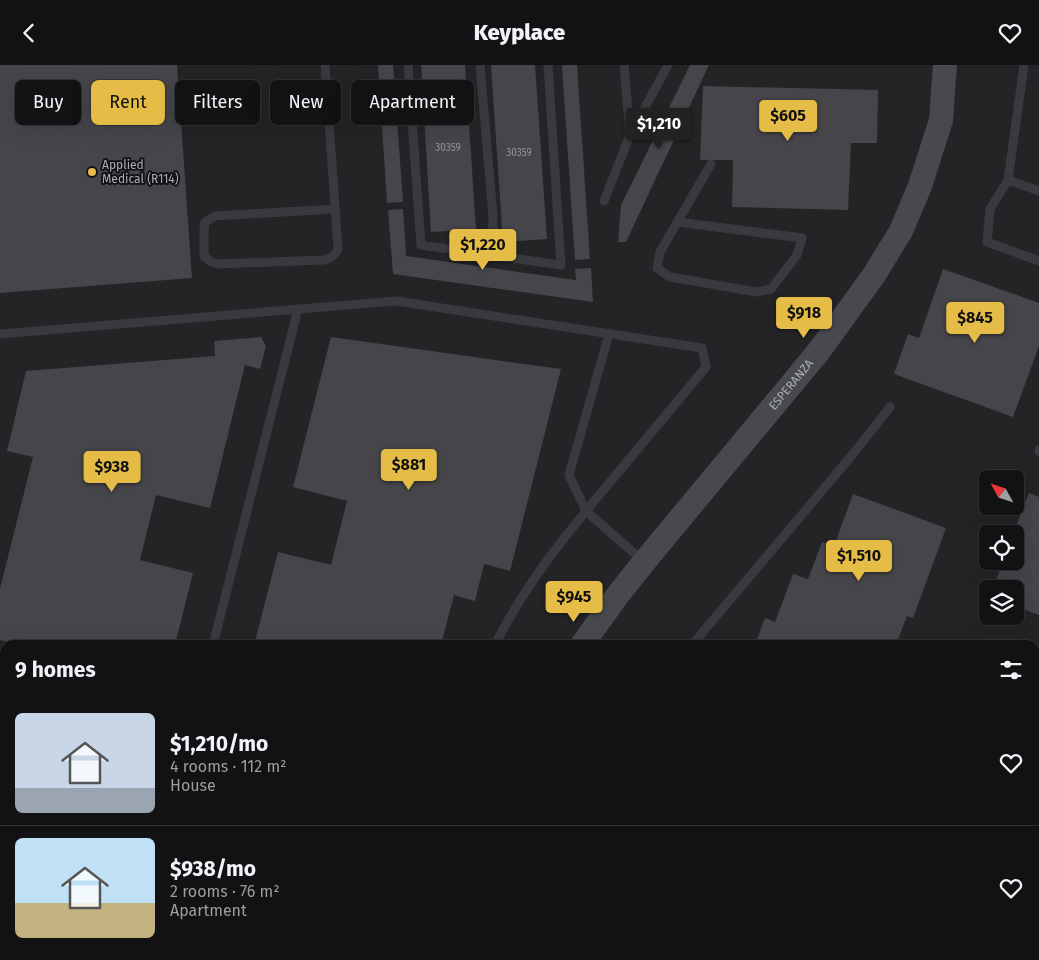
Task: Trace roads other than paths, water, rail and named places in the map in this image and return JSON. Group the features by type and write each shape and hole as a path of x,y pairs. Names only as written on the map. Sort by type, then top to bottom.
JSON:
{"street":[{"name":"ESPERANZA","path":"586,640 644,562 819,351 874,275 901,231 920,186 941,120 945,65"}],"lane":[{"path":"325,65 338,249 336,254 324,260 218,264 211,262 204,256 205,222 215,216 335,209"},
{"path":"408,65 420,245 561,265 548,65"},
{"path":"480,65 493,216 492,255"},
{"path":"624,65 630,135"},
{"path":"604,201 630,135 668,65"},
{"path":"1024,65 1008,180 990,209 987,242 1039,261"},
{"path":"677,222 802,238 797,255 771,289 757,291 670,277 657,268 660,252 677,222 710,164"},
{"path":"1008,180 1039,191"},
{"path":"0,334 396,301 702,348 706,367 541,567 498,640"},
{"path":"214,640 298,309"},
{"path":"609,334 569,475 586,511 644,562"},
{"path":"696,640 853,454 890,407"}],"place":[{"name":"Applied Medical (R114)","path":"92,172"}]}
